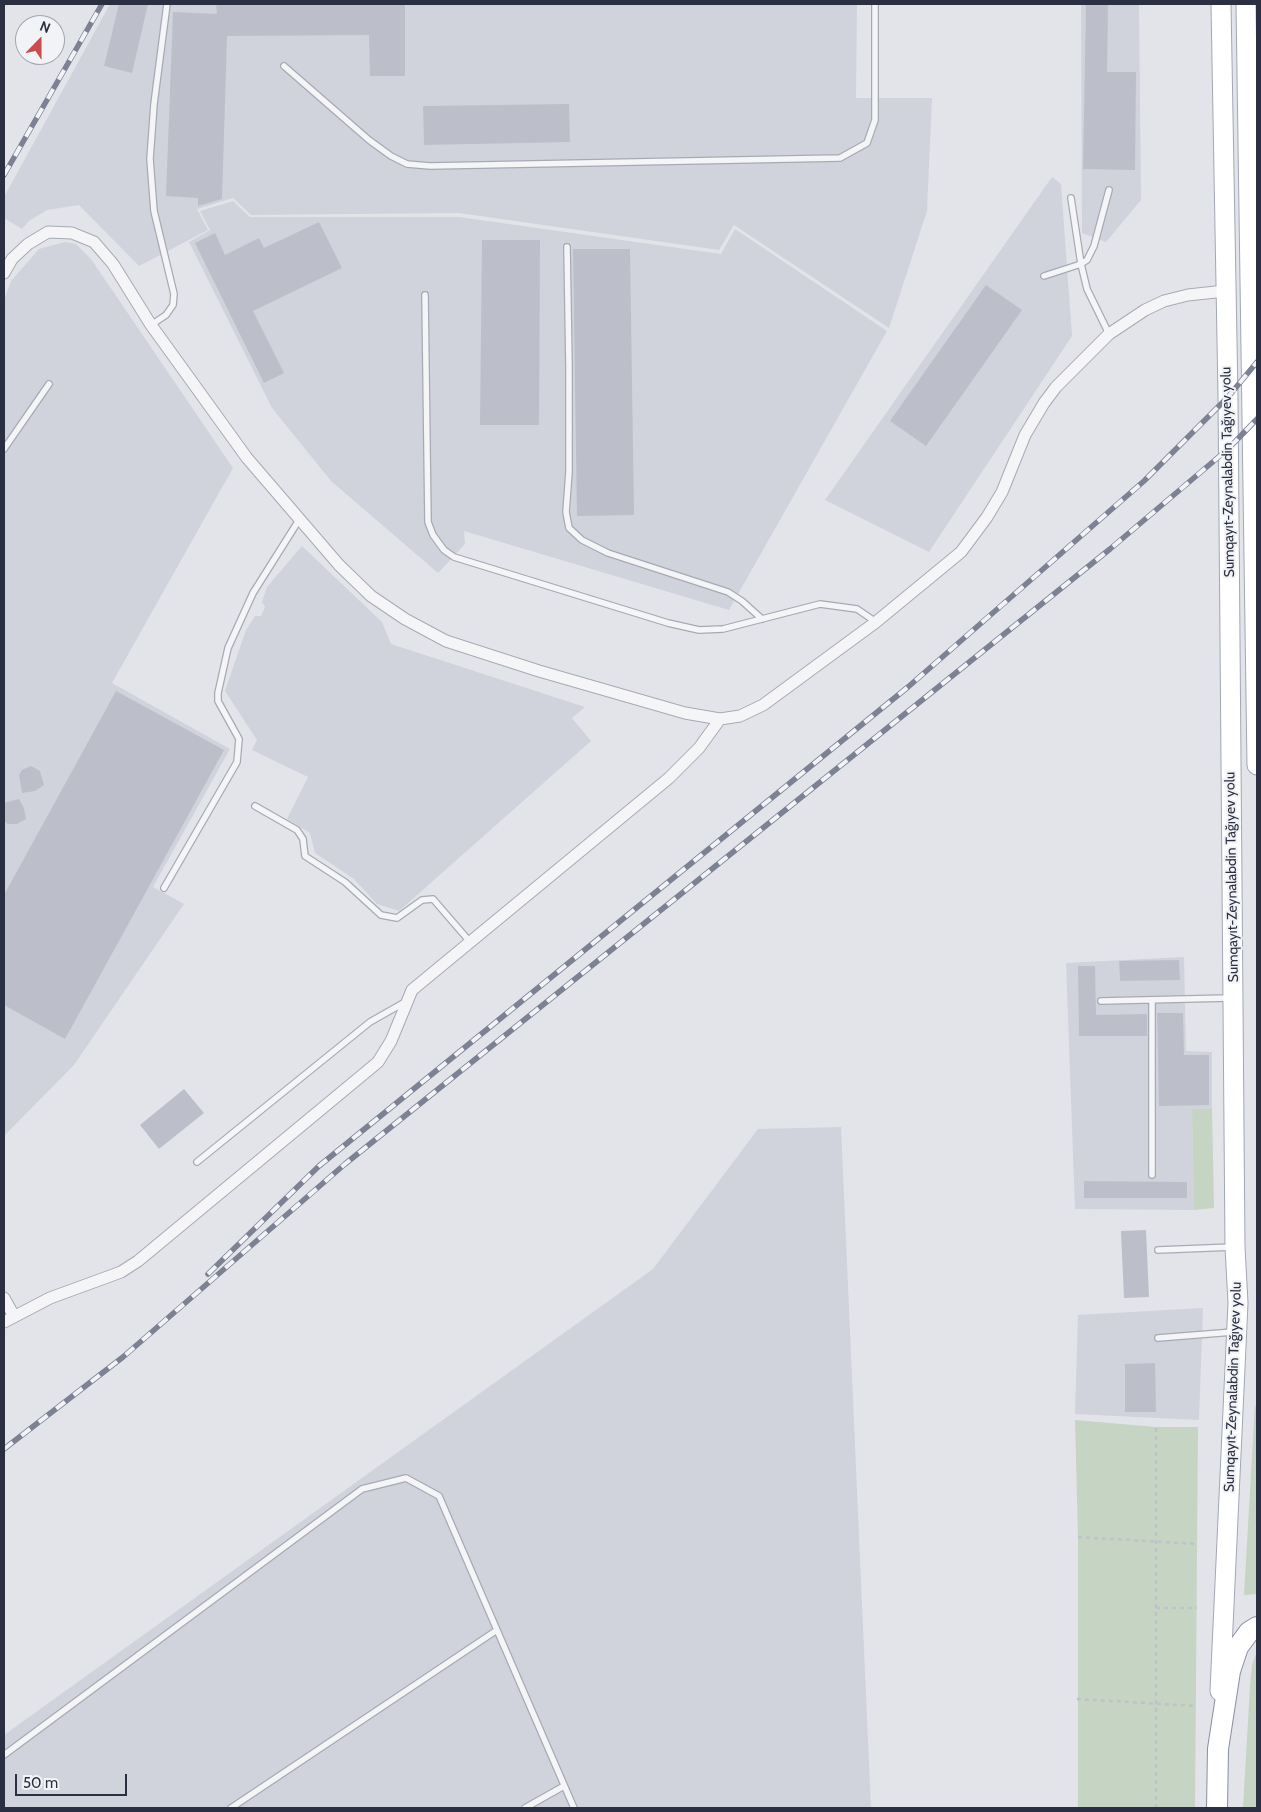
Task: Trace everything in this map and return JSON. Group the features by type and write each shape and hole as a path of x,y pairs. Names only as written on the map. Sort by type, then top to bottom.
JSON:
{"highway":[{"path":"1217,1808 1218,1749 1230,1671 1238,1647 1249,1632 1257,1627"}],"main road":[{"name":"Sumqayıt-Zeynalabdin Tağıyev yolu","path":"1218,1749 1236,1331 1234,998 1221,4"},
{"name":"Sumqayıt-Zeynalabdin Tağıyev yolu","path":"1246,4 1257,765"}],"street":[{"path":"4,273 12,259 28,244 48,232 72,233 94,242 113,264 151,325 223,427 299,520 339,565 371,596 404,619 446,641 539,671 685,714 720,719 740,716 763,705 876,622 961,552 987,518 1002,492 1025,435 1044,403 1056,387 1109,334 1164,301 1188,295 1225,291"},
{"path":"4,1298 9,1319 50,1298 121,1272 138,1261 378,1062 391,1041 412,990 669,778 699,748 720,719"}],"lane":[{"path":"151,325 166,316 173,305 174,294 154,211 150,159 154,104 167,4"},
{"path":"284,66 369,140 391,156 407,164 440,166 840,158 867,143 876,120 874,4"},
{"path":"1044,276 1081,264 1087,260 1094,246 1110,190"},
{"path":"1071,198 1081,264 1087,289 1109,334"},
{"path":"567,247 569,472 566,512 569,528 582,540 608,553 728,592 762,619"},
{"path":"425,295 428,522 433,535 444,550 454,557 668,623 699,630 723,629 820,604 857,609 876,622"},
{"path":"4,449 49,384"},
{"path":"164,888 237,762 239,740 218,701 228,648 253,594 299,520"},
{"path":"255,806 297,830 303,838 305,856 344,882 381,915 397,918 422,900 433,899 471,943"},
{"path":"1101,1001 1234,998"},
{"path":"1152,1000 1152,1175"},
{"path":"197,1162 370,1022 406,1001"},
{"path":"1158,1250 1235,1246"},
{"path":"1158,1338 1236,1331"},
{"path":"4,1755 362,1489 406,1478 439,1496 574,1808"},
{"path":"231,1808 497,1630"},
{"path":"525,1808 564,1786"}],"path":[{"path":"1156,1427 1156,1808"},
{"path":"1078,1537 1197,1544"},
{"path":"1156,1608 1197,1608"},
{"path":"1077,1699 1196,1706"}],"shaded area":[{"path":"110,4 857,4 856,98 932,98 927,211 889,328 734,225 719,250 459,213 251,215 233,198 197,209 208,230 139,266 79,205 47,210 29,221 22,229 4,218 4,197"},
{"path":"1081,4 1139,4 1141,200 1106,242 1082,233"},
{"path":"1052,177 1061,184 1072,336 929,552 825,500"},
{"path":"233,201 250,217 459,217 721,254 735,229 887,331 729,610 464,531 465,544 438,573 331,481 272,408 189,242 210,230 200,211"},
{"path":"65,242 76,244 91,259 233,468 112,683 230,749 153,887 184,904 74,1065 4,1136 4,300 11,281 39,249"},
{"path":"302,546 382,622 391,644 585,707 572,718 591,741 399,911 377,904 354,879 315,853 310,833 287,819 308,777 252,750 257,740 225,691 246,630 255,616 261,616 265,607 262,602 267,587"},
{"path":"1184,957 1186,1051 1212,1052 1212,1109 1192,1109 1194,1210 1075,1209 1066,963"},
{"path":"841,1127 871,1808 4,1808 4,1735 653,1269 758,1129"},
{"path":"1203,1308 1199,1420 1075,1414 1078,1315"}],"green space":[{"path":"1192,1109 1212,1109 1214,1208 1194,1210"},
{"path":"1255,1404 1257,1413 1257,1594 1244,1595"},
{"path":"1075,1420 1156,1427 1198,1427 1195,1808 1078,1808 1078,1537"},
{"path":"1257,1651 1257,1808 1243,1808 1250,1686 1252,1665"}],"building":[{"path":"119,4 148,4 132,73 104,66"},
{"path":"216,4 405,4 405,76 370,76 369,35 227,36 222,199 198,206 198,198 166,196 173,12 217,14"},
{"path":"1086,4 1108,4 1107,72 1136,72 1135,170 1083,169"},
{"path":"569,104 570,142 424,145 423,106"},
{"path":"319,222 342,268 253,311 284,373 264,383 195,243 215,233 225,255 259,238 264,248"},
{"path":"482,240 540,240 539,425 480,425"},
{"path":"573,249 630,249 634,515 577,516"},
{"path":"986,285 1022,310 926,446 890,421"},
{"path":"116,691 224,750 65,1039 4,1005 4,895"},
{"path":"31,766 40,771 44,785 35,791 22,793 19,775 22,770"},
{"path":"19,799 24,808 26,819 17,824 8,824 4,821 4,803"},
{"path":"1179,960 1180,980 1120,981 1119,961"},
{"path":"1078,966 1095,966 1096,1015 1147,1014 1147,1036 1079,1036"},
{"path":"1157,1013 1183,1013 1184,1055 1209,1055 1209,1105 1159,1106"},
{"path":"184,1089 204,1113 159,1149 140,1125"},
{"path":"1084,1181 1187,1182 1187,1198 1084,1198"},
{"path":"1146,1230 1149,1297 1124,1298 1121,1231"},
{"path":"1155,1363 1156,1412 1125,1412 1125,1364"}],"railway":[{"path":"4,175 102,4"},
{"path":"208,1274 319,1166 908,687 1144,481 1228,397 1257,362"},
{"path":"4,1449 123,1357 345,1164 1110,549 1228,449 1257,419"}]}
